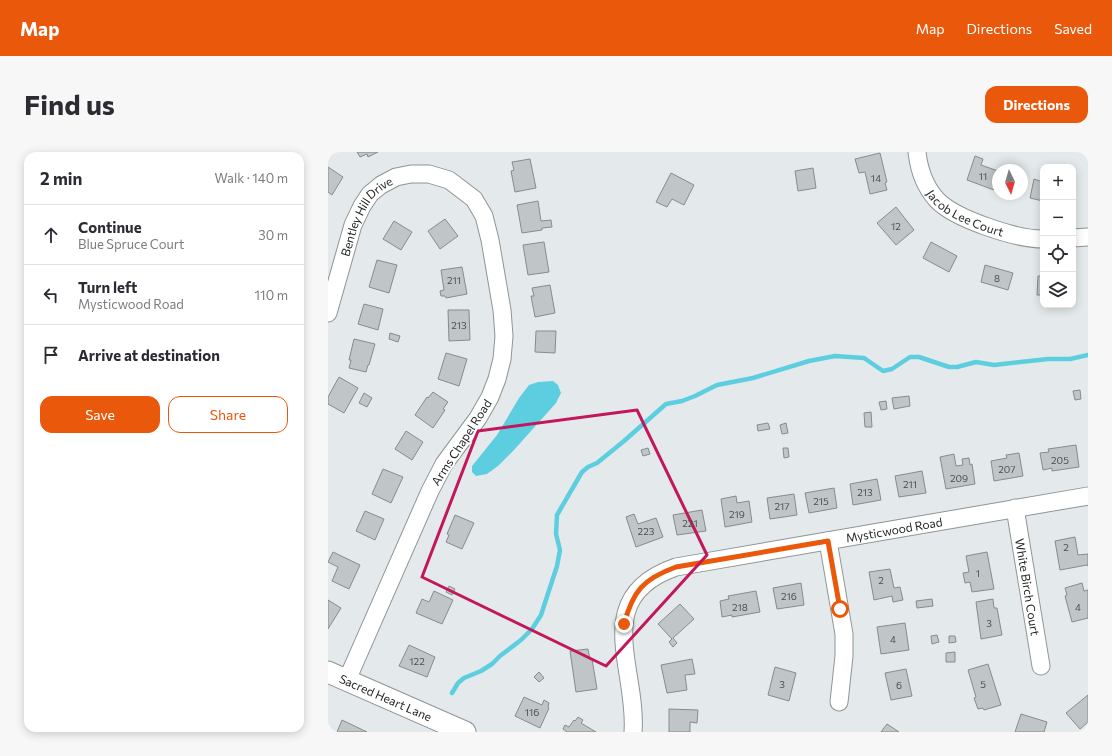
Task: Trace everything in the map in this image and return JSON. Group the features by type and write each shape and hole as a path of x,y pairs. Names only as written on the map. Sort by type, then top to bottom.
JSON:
{"street":[{"name":"Jacob Lee Court","path":"917,152 922,174 928,187 938,200 950,210 987,227 1014,235 1040,239"},
{"name":"Bentley Hill Drive","path":"328,313 353,225 362,206 370,194 381,185 396,177 411,174 429,174 449,180"},
{"name":"Arms Chapel Road","path":"337,676 444,464 478,418 487,402 497,379 502,358 504,336 502,310 490,240 484,216 474,199 449,180"},
{"path":"1076,238 1088,236"},
{"name":"Mysticwood Road","path":"633,732 634,721 632,701 623,642 624,624 628,609 634,596 646,582 661,573 676,567 1088,496"},
{"name":"White Birch Court","path":"1015,508 1041,666"},
{"path":"828,541 844,634 844,656 839,702"},
{"name":"Sacred Heart Lane","path":"337,676 465,732"}],"highlighted area":[{"path":"637,410 707,555 606,666 422,577 478,431"}],"water":[{"path":"553,381 558,385 561,393 556,403 498,466 487,474 476,476 472,472 472,466 497,435 519,398 529,385 538,382"}],"building":[{"path":"357,152 378,152 368,157 367,154 360,157"},
{"path":"880,153 887,182 885,183 887,190 870,194 865,172 859,173 855,159"},
{"path":"975,156 983,159 981,165 992,169 992,189 967,180"},
{"path":"530,159 536,188 515,192 511,171 514,170 512,162"},
{"path":"328,167 343,177 332,195 328,192"},
{"path":"813,168 816,188 798,191 795,171"},
{"path":"671,173 694,185 684,205 672,199 667,207 656,202"},
{"path":"1034,179 1040,181 1040,200 1030,198"},
{"path":"538,201 541,221 551,220 552,227 522,233 517,205"},
{"path":"896,207 914,230 896,245 877,223"},
{"path":"445,219 458,236 440,249 428,231"},
{"path":"394,221 412,232 401,250 383,239"},
{"path":"544,242 549,272 528,275 523,245"},
{"path":"931,242 957,256 949,272 923,258"},
{"path":"377,260 397,265 389,293 369,287"},
{"path":"985,265 1013,273 1008,290 981,282"},
{"path":"462,267 467,294 446,298 445,296 441,296 440,291 444,290 441,270"},
{"path":"1038,276 1040,276 1040,295 1037,295"},
{"path":"550,285 555,313 535,317 531,296 534,296 532,288"},
{"path":"364,304 383,309 378,330 358,324"},
{"path":"448,310 469,310 470,340 449,341"},
{"path":"536,331 556,331 555,353 535,352"},
{"path":"390,333 400,336 398,342 389,339"},
{"path":"354,339 375,344 366,372 349,368 351,360 349,360"},
{"path":"446,353 467,359 459,386 438,379"},
{"path":"339,377 358,388 344,413 328,404 328,397"},
{"path":"1080,390 1081,399 1075,400 1073,391"},
{"path":"433,392 448,402 443,409 445,410 433,428 415,415 427,397 428,398"},
{"path":"364,393 372,398 367,407 359,403"},
{"path":"909,396 910,406 894,409 892,398"},
{"path":"886,401 887,409 881,410 879,402"},
{"path":"871,412 872,427 865,427 864,413"},
{"path":"768,423 770,429 758,431 757,425"},
{"path":"786,423 788,433 782,434 780,425"},
{"path":"406,431 423,442 412,460 395,449"},
{"path":"1076,445 1079,467 1052,471 1052,468 1043,470 1040,453 1049,452 1048,449"},
{"path":"648,448 650,454 643,456 641,450"},
{"path":"783,448 788,448 789,457 784,458"},
{"path":"1019,453 1023,476 994,481 991,461 1007,458 1006,455"},
{"path":"954,454 956,466 963,465 962,459 969,458 970,465 972,464 975,484 946,489 940,457"},
{"path":"383,469 403,477 391,503 372,494"},
{"path":"922,471 926,493 899,497 895,476"},
{"path":"877,479 881,500 853,505 850,484"},
{"path":"834,488 837,508 809,513 805,493"},
{"path":"794,494 797,515 770,519 767,498"},
{"path":"736,496 737,503 749,501 752,522 725,527 721,499"},
{"path":"702,510 706,531 677,535 673,515"},
{"path":"365,511 384,519 375,540 356,531"},
{"path":"634,514 638,524 656,518 663,537 636,547 626,517"},
{"path":"455,515 474,523 462,549 446,542 449,535 447,534"},
{"path":"1075,537 1078,555 1088,554 1088,566 1060,570 1055,541"},
{"path":"333,552 360,565 349,589 332,581 338,567 328,562"},
{"path":"987,552 994,589 972,592 970,582 965,583 963,573 969,572 966,556"},
{"path":"890,569 894,588 900,587 903,600 893,602 892,596 874,600 869,572"},
{"path":"801,583 804,605 777,609 773,588"},
{"path":"1082,583 1084,591 1088,590 1088,618 1072,622 1065,596 1067,595 1065,588"},
{"path":"449,586 455,589 452,595 446,592"},
{"path":"434,591 453,600 442,624 416,613 422,599 429,602"},
{"path":"756,591 760,612 732,617 732,615 722,617 720,601 729,599 728,596"},
{"path":"932,599 933,606 917,608 916,601"},
{"path":"993,599 994,608 997,608 1002,635 981,639 976,602"},
{"path":"328,600 341,608 328,629"},
{"path":"680,604 694,619 673,638 677,643 673,647 669,642 672,639 658,624"},
{"path":"905,623 909,650 881,654 877,627"},
{"path":"937,635 939,642 932,644 931,636"},
{"path":"949,636 955,636 956,642 949,643"},
{"path":"409,645 435,657 427,677 399,666"},
{"path":"588,649 590,660 592,659 597,689 576,692 570,651"},
{"path":"955,652 955,662 946,662 946,653"},
{"path":"692,659 695,674 685,675 687,690 667,693 661,665"},
{"path":"988,664 1001,705 984,710 983,708 978,709 968,670"},
{"path":"775,667 796,673 789,701 768,695"},
{"path":"906,669 912,696 891,700 885,673"},
{"path":"539,672 544,678 539,682 534,677"},
{"path":"1088,695 1088,722 1080,729 1066,713"},
{"path":"524,697 542,705 544,700 549,703 549,708 540,728 515,716"},
{"path":"669,709 698,710 697,723 690,722 690,732 669,732"},
{"path":"1021,714 1047,722 1044,732 1015,732"},
{"path":"578,717 583,720 581,723 596,732 567,732 563,729 565,725 569,727"},
{"path":"342,720 367,732 337,732"},
{"path":"887,724 899,732 881,732"}],"waterway":[{"path":"452,693 458,683 464,678 481,671 492,664 521,640 532,629 541,615 557,566 560,550 556,534 557,515 582,472 588,467 597,463 666,404 682,401 717,385 753,378 809,361 835,356 864,358 883,371 892,369 910,357 919,357 949,367 957,367 976,362 994,365 1048,359 1070,359 1088,355"}],"route":[{"path":"624,624 628,609 634,596 646,582 661,573 676,567 828,541 840,609"}]}
